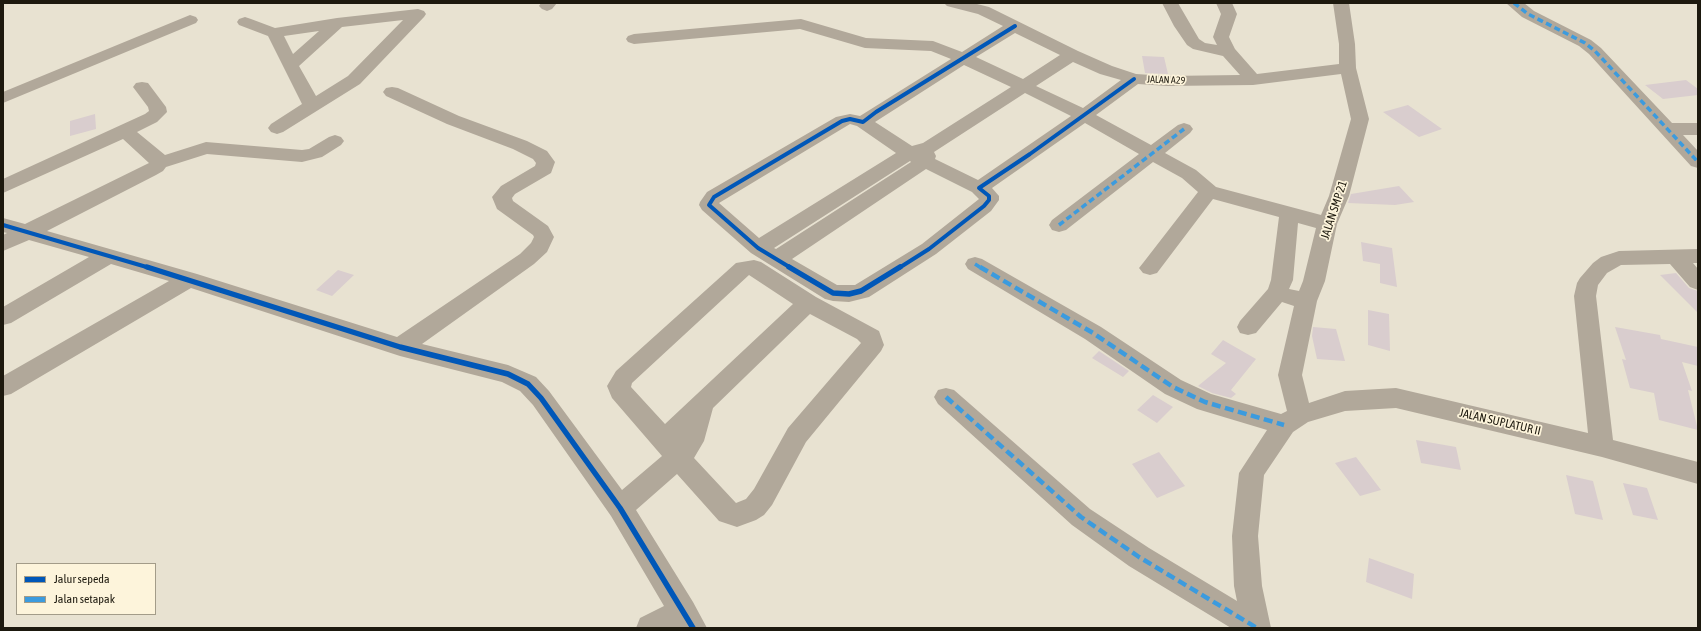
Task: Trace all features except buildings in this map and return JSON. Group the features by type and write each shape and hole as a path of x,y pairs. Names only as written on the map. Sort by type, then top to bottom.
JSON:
{"street":[{"path":"366,19 384,3"},
{"name":"JALAN A29","path":"952,3 983,10 1072,55 1106,70 1134,79 1168,81 1253,80 1348,68"},
{"path":"1170,3 1182,26 1193,42 1199,46 1215,50 1228,51"},
{"path":"1224,3 1229,14 1221,37 1228,51 1253,80"},
{"name":"JALAN SMP 21","path":"1292,420 1290,375 1306,301 1314,281 1327,224 1339,196 1360,119 1348,68 1347,44 1341,3"},
{"path":"1514,3 1528,14 1585,43 1595,51 1698,162"},
{"path":"245,22 274,33 366,19 418,14 354,80 277,128"},
{"path":"3,98 190,20"},
{"path":"290,65 337,23"},
{"path":"634,39 801,24 810,25 865,43 933,46 964,58 1084,115 1189,174 1209,191 1327,224"},
{"path":"863,122 876,112 1015,26"},
{"path":"274,33 312,106"},
{"path":"776,258 921,154 1022,86 1072,55"},
{"path":"979,188 1030,154 1134,79"},
{"path":"3,188 151,118 158,112 157,107 142,87"},
{"path":"392,92 453,120 520,145 540,155 546,162 544,169 508,190 502,197 504,204 541,231 544,237 540,247 527,259 400,347"},
{"path":"850,119 863,122 979,188 989,196 989,200 984,206 929,249 861,291 849,294 833,293 758,248 709,205 714,197 842,122 850,119"},
{"path":"1060,225 1184,129"},
{"path":"1669,129 1698,130"},
{"path":"125,131 158,159 159,163"},
{"path":"3,244 149,171 156,167 159,163 206,148 302,156 315,153 335,140"},
{"path":"758,248 921,154"},
{"path":"1150,268 1209,191"},
{"path":"1248,327 1277,293 1282,280 1289,214"},
{"path":"3,225 189,279 400,347 508,374 528,384 541,398 620,508 688,619 650,628"},
{"path":"3,317 108,256"},
{"path":"1602,447 1585,296 1588,283 1600,268 1608,262 1619,258 1675,258 1698,256"},
{"path":"1675,258 1698,282"},
{"path":"975,264 1093,333 1174,387 1205,402 1292,420 1252,473 1245,536 1248,586 1257,628"},
{"path":"754,267 808,303 865,333 871,337 873,345 797,435 763,498 755,508 737,515 728,512 620,391 619,386 624,377 743,268 754,267"},
{"path":"3,387 189,279"},
{"path":"1277,293 1306,301"},
{"path":"620,508 671,449 688,448 692,440 702,405 808,303"},
{"path":"946,398 1081,517 1139,557 1257,628"},
{"name":"JALAN SUPLATUR II","path":"1292,420 1345,402 1396,398 1602,447 1698,473"}],"marked path":[{"path":"1514,3 1528,14 1585,43 1595,51 1698,162"},
{"path":"1059,225 1184,129"},
{"path":"975,264 1093,333 1173,387 1205,402 1284,425"},
{"path":"946,397 1081,517 1139,557 1257,628"}],"cycle path":[{"path":"1015,26 876,112 863,122 850,119 842,121 714,197 709,205 758,248 833,293 849,294 861,291 929,249 984,206 989,200 989,196 979,188 1030,154 1134,79"},
{"path":"3,225 189,279 400,347 508,374 528,384 541,398 620,508 693,628"}]}
